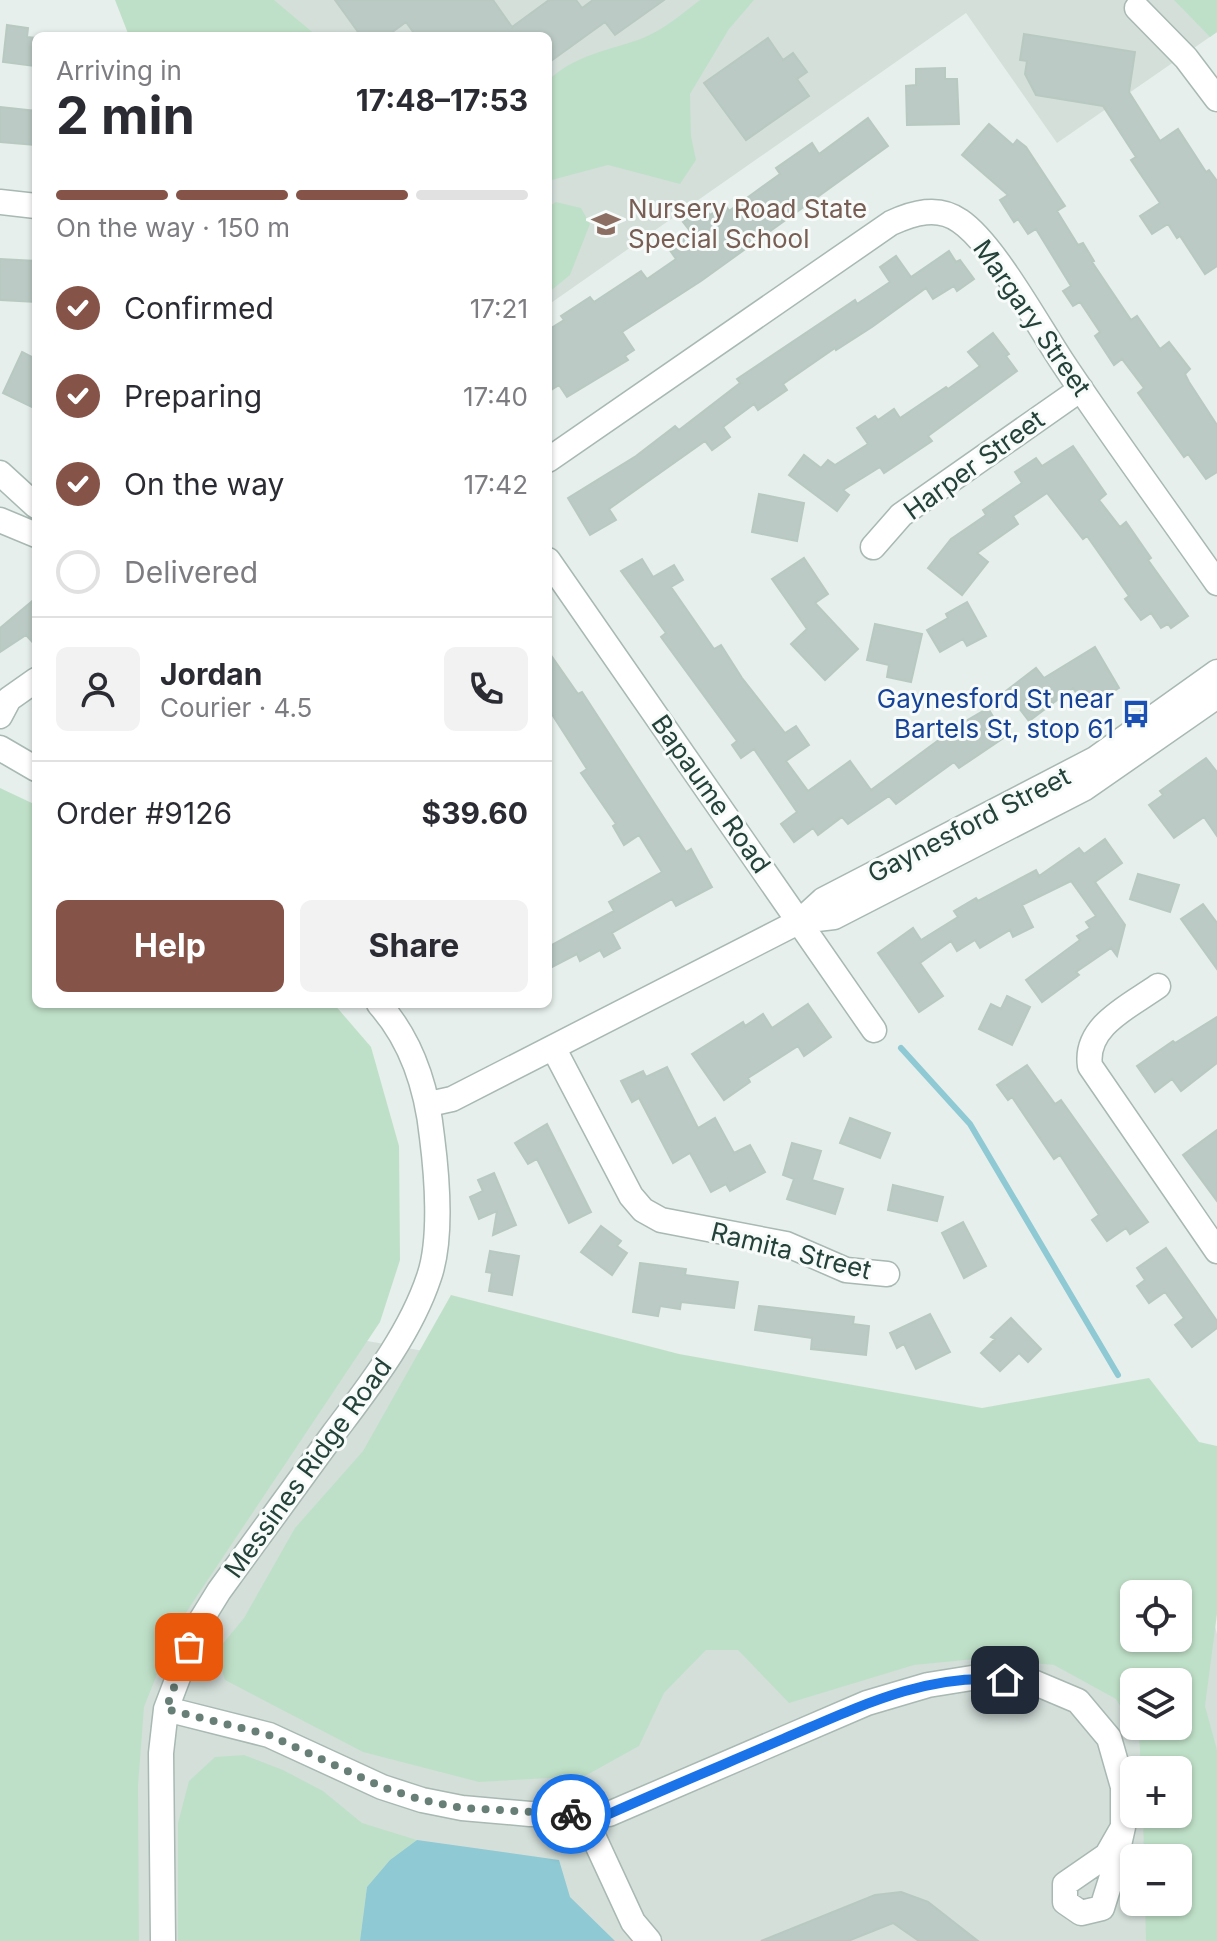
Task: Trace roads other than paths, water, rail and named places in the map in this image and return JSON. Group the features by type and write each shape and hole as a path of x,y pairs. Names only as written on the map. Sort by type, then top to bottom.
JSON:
{"street":[{"path":"1137,8 1186,58 1217,99"},
{"path":"0,202 32,206"},
{"name":"Margary Street","path":"552,457 891,223 915,212 938,212 959,220 986,246 1081,389 1217,583"},
{"name":"Harper Street","path":"873,547 901,515 1081,389"},
{"path":"0,473 32,502"},
{"path":"0,520 32,533"},
{"name":"Bapaume Road","path":"552,566 874,1030"},
{"name":"Gaynesford Street","path":"429,1104 452,1099 554,1049 800,921 823,900 1095,759 1217,672"},
{"path":"0,716 9,699 32,683"},
{"name":"Gaynesford Street","path":"800,921 834,917 1085,788 1217,696"},
{"path":"0,748 32,767"},
{"path":"1158,986 1097,1031 1090,1046 1090,1066 1095,1077 1210,1225 1217,1251"},
{"name":"Messines Ridge Road","path":"163,1941 161,1753 166,1709 198,1625 219,1591 395,1346 430,1276 435,1237 435,1161 429,1104 418,1070 399,1032 382,1008"},
{"name":"Ramita Street","path":"554,1049 631,1196 648,1213 667,1222 786,1244 846,1270 887,1274"},
{"path":"166,1709 269,1735 382,1787 422,1800 475,1809 609,1814 867,1703 928,1685 978,1677 1033,1682 1078,1701 1109,1738 1120,1776"},
{"path":"583,1814 633,1922 649,1941"}],"water":[{"path":"417,1840 559,1860 570,1897 615,1941 360,1941 367,1887 390,1860"}],"waterway":[{"path":"901,1048 970,1124 1118,1375"}],"place":[{"name":"Nursery Road State Special School","path":"606,224"},
{"name":"Gaynesford St near Bartels St, stop 61","path":"1136,714"}]}
